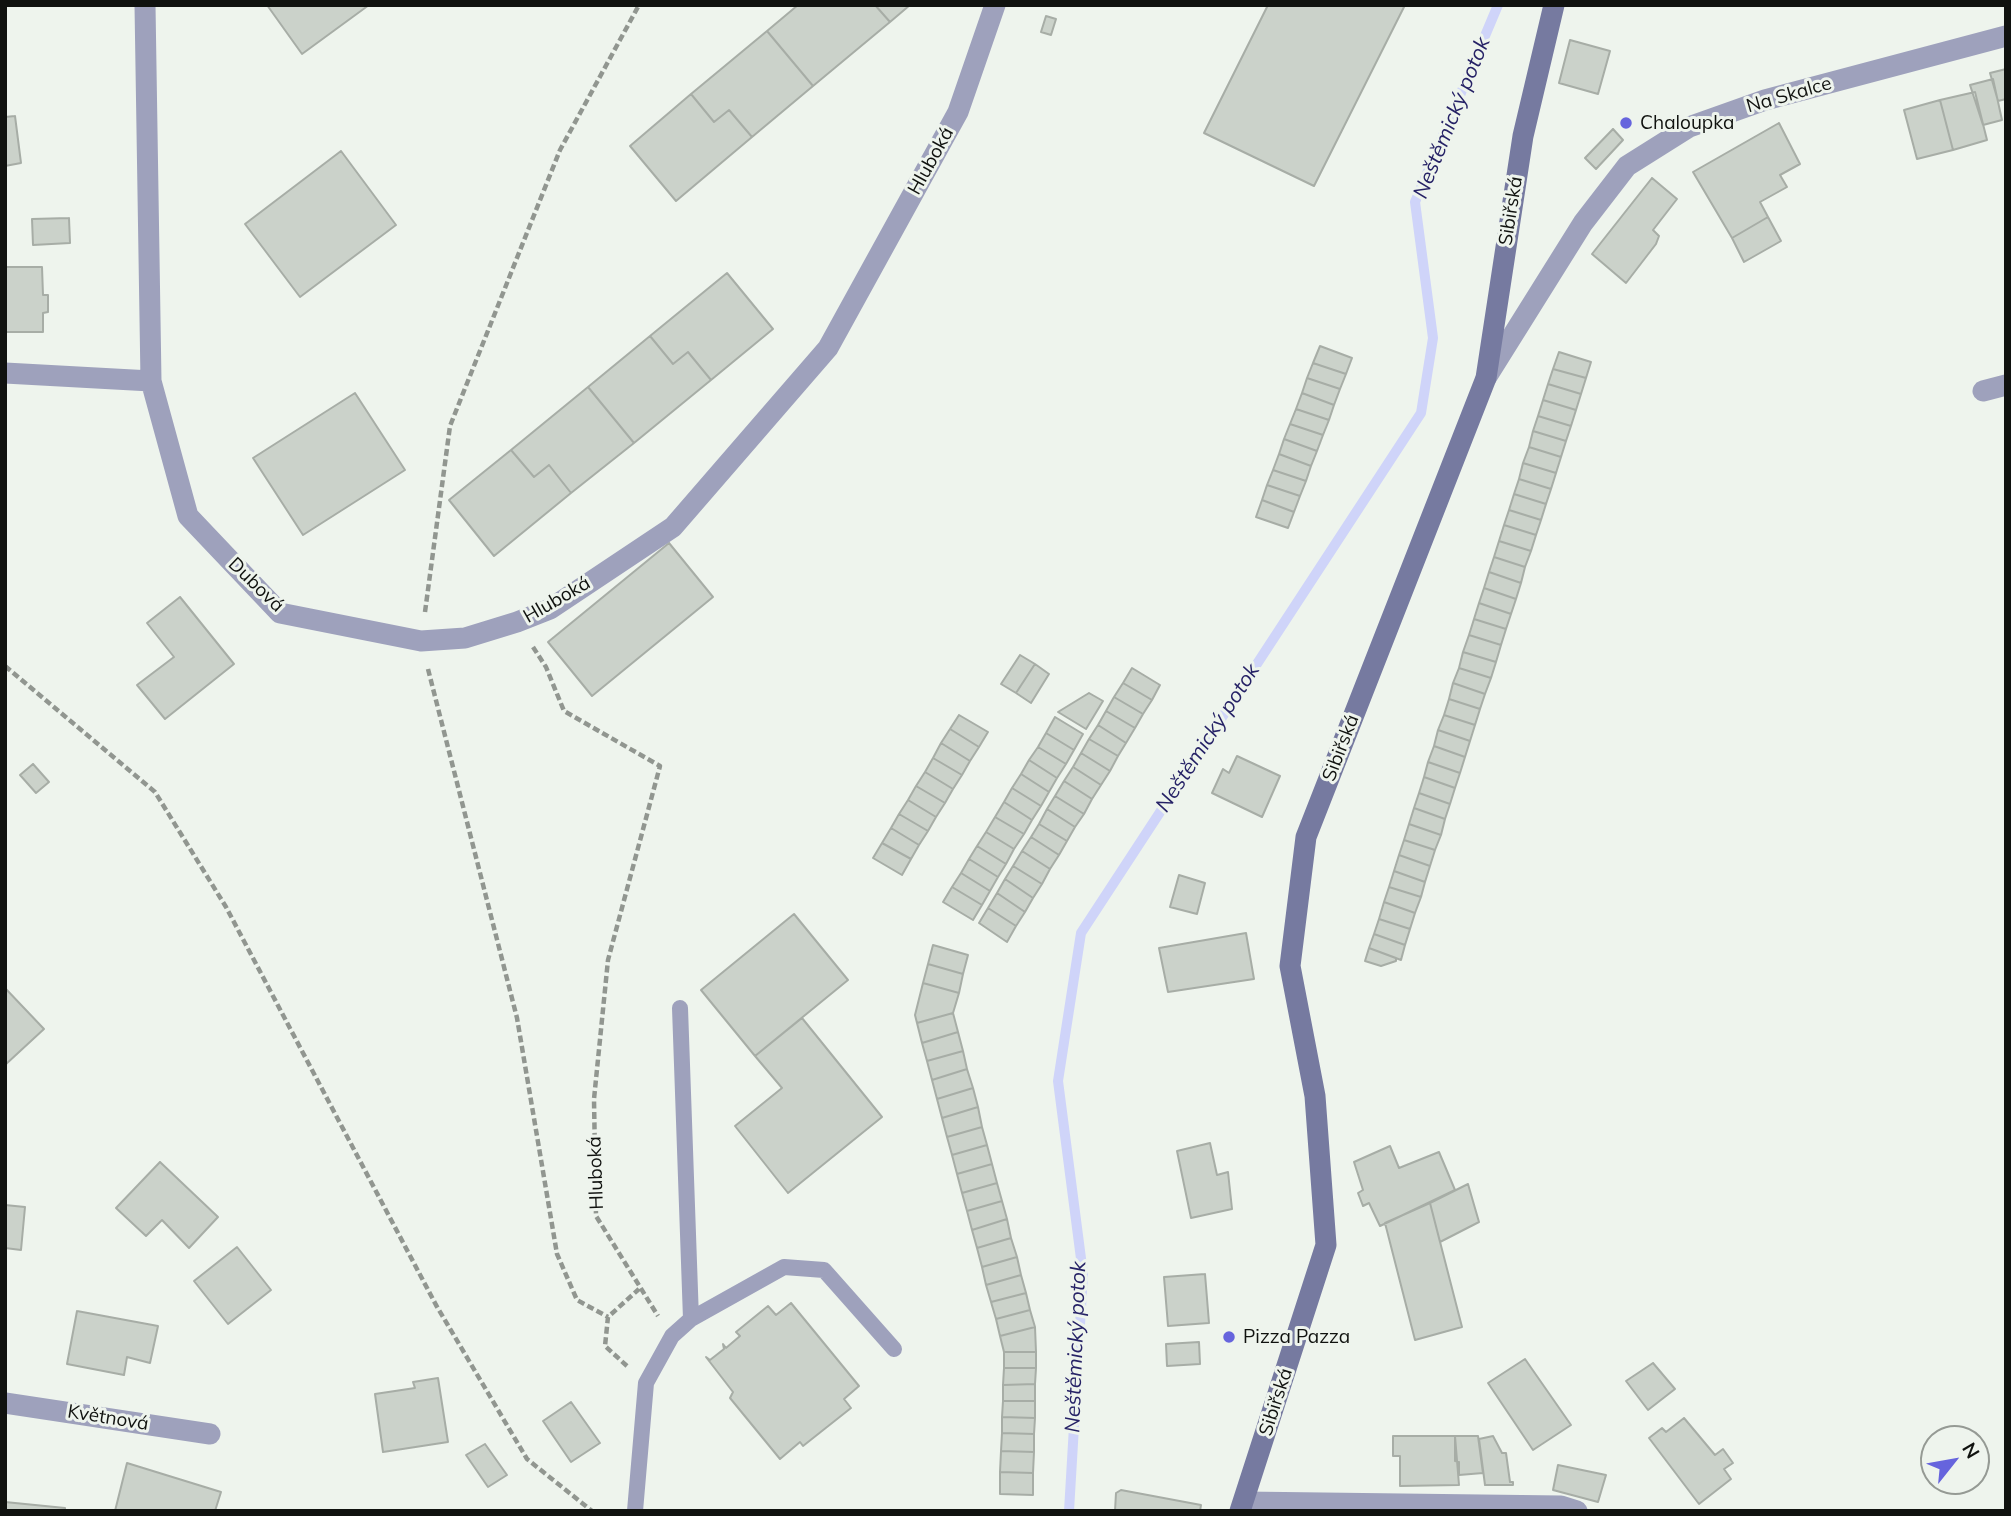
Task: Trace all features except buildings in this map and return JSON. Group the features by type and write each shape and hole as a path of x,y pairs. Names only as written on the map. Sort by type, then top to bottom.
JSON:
{"street":[{"name":"Dubová","path":"145,5 151,381 188,516 280,613 421,641 465,638 517,622"},
{"name":"Hluboká","path":"517,622 550,609 673,527 828,348 958,112 995,5"},
{"name":"Sibiřská","path":"1554,5 1523,136 1486,378 1306,837 1290,966 1315,1096 1326,1245 1242,1506 1561,1506 1577,1511"},
{"name":"Na Skalce","path":"1486,378 1583,223 1627,166 1689,127 1765,100 2006,36"},
{"path":"5,373 151,381"},
{"path":"1983,391 2006,385"},
{"name":"Květnová","path":"5,1403 210,1434"}],"lane":[{"path":"680,1008 691,1319"},
{"path":"635,1511 646,1383 672,1336 691,1319 784,1267 824,1270 894,1349"}],"path":[{"path":"639,5 560,150 450,426 421,641 517,1018 557,1254 577,1300 608,1317 606,1346 646,1383"},
{"name":"Hluboká","path":"517,622 546,667 564,712 660,766 608,960 594,1099 596,1216 639,1289 608,1317"},
{"path":"5,666 155,792 226,907 436,1305 527,1459 592,1511"}],"waterway":[{"name":"Neštěmický potok","path":"1069,1511 1083,1274 1058,1081 1081,933 1421,413 1433,338 1415,202 1498,5"}],"place":[{"name":"Chaloupka","path":"1626,123"},
{"name":"Pizza Pazza","path":"1229,1337"}]}
